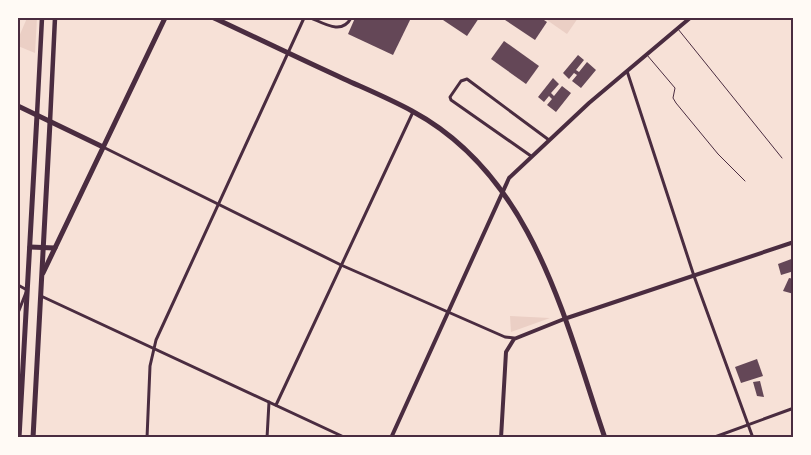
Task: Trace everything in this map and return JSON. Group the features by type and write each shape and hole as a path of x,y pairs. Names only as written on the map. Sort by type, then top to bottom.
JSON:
{"main road":[{"path":"19,438 42,18"},
{"path":"32,438 55,18"},
{"path":"42,276 165,18"},
{"path":"214,18 413,111 452,138 488,173 504,192 538,251 564,319 605,438"},
{"path":"18,106 103,147"},
{"path":"30,247 54,248"}],"street":[{"path":"147,438 150,366 154,348 304,18"},
{"path":"311,18 339,28 345,26 351,18"},
{"path":"391,438 512,174 626,71 690,18"},
{"path":"626,71 694,276 753,438"},
{"path":"530,156 451,100 450,97 460,81 467,79 549,140"},
{"path":"276,405 413,111"},
{"path":"103,147 219,203 341,266 508,338 518,338"},
{"path":"501,438 506,352 509,344 518,338 564,319 794,242"},
{"path":"18,285 27,290 18,313"},
{"path":"40,296 346,438"},
{"path":"18,335 25,337"},
{"path":"266,438 268,402"},
{"path":"712,438 794,408"}],"lane":[{"path":"677,28 782,158"},
{"path":"646,54 674,88 673,98 676,103 718,154 745,181"}],"shaded area":[{"path":"27,18 37,18 35,53 18,46 18,39"},
{"path":"544,18 578,18 567,34"},
{"path":"510,316 550,318 511,332"}],"building":[{"path":"355,18 411,18 393,55 348,34"},
{"path":"440,18 479,18 467,36"},
{"path":"502,18 541,18 547,22 535,40"},
{"path":"504,41 539,66 526,84 491,59"},
{"path":"578,55 584,60 576,70 579,72 587,62 596,70 581,88 572,81 577,75 574,73 569,79 563,73"},
{"path":"553,78 559,84 551,93 554,96 562,86 571,93 556,112 547,105 552,99 549,96 544,102 538,97"},
{"path":"794,258 794,271 781,275 778,264"},
{"path":"789,278 794,279 794,294 783,291"},
{"path":"757,359 763,376 741,383 735,367"},
{"path":"760,381 764,397 757,396 753,382"}]}
